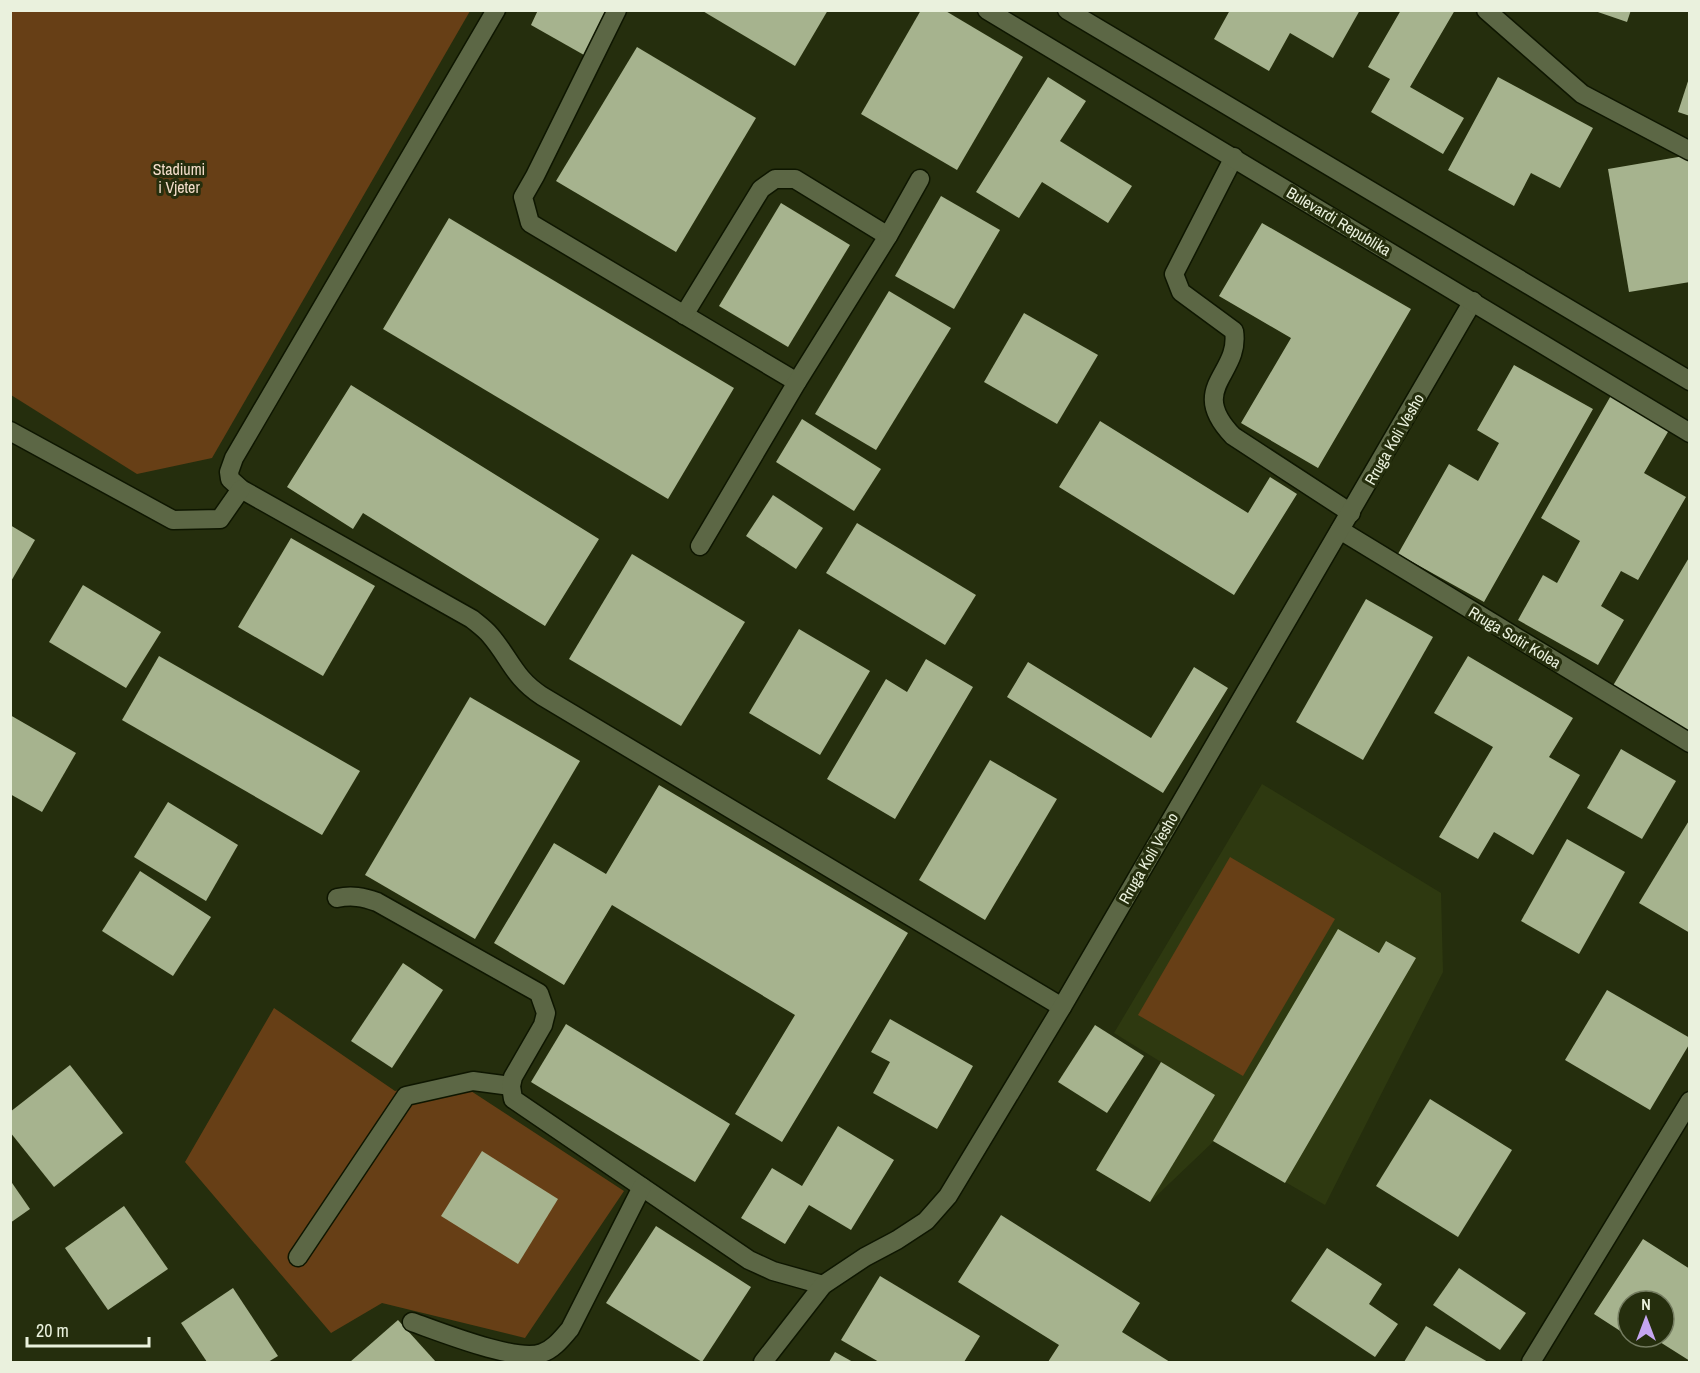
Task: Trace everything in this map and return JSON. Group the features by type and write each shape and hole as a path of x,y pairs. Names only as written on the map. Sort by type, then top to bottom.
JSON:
{"street":[{"path":"496,10 234,458 229,472 230,479 241,489 472,619 489,634 527,687 1062,1007"},
{"path":"617,10 523,197 530,223 797,382"},
{"name":"Bulevardi Republika","path":"987,10 1689,433"},
{"path":"1067,10 1689,381"},
{"path":"1486,10 1582,94 1689,151"},
{"path":"1234,157 1173,274 1181,292 1234,331 1236,344 1215,388 1213,406 1221,423 1233,436 1352,513"},
{"path":"684,315 761,189 775,179 795,179 888,236"},
{"path":"700,546 797,382 888,236 920,179"},
{"name":"Rruga Koli Vesho","path":"764,1362 823,1285 926,1221 948,1196 1062,1007 1352,513 1473,301"},
{"path":"10,431 173,520 220,519 241,489"},
{"name":"Rruga Sotir Kolea","path":"1340,530 1689,743"},
{"path":"337,898 363,897 377,902 539,993 546,1012 543,1025 513,1077 511,1086 513,1099 749,1260 823,1285"},
{"path":"298,1257 406,1096 472,1081 511,1086"},
{"path":"1531,1362 1689,1101"},
{"path":"412,1322 464,1340 524,1356 542,1354 557,1344 570,1329 642,1186"}],"shaded area":[{"path":"1262,784 1441,893 1443,972 1325,1205 1214,1141 1150,1202 1096,1170 1161,1062 1114,1033"}],"green space":[{"name":"Stadiumi i Vjeter","path":"10,11 470,11 212,458 137,474 11,395"},
{"path":"1230,857 1335,919 1243,1076 1138,1015"},
{"path":"274,1008 395,1091 451,1078 624,1191 525,1338 382,1303 331,1333 185,1162"}],"building":[{"path":"538,10 606,10 584,55 531,25"},
{"path":"701,10 828,10 795,66"},
{"path":"921,10 944,10 1023,57 957,170 861,114"},
{"path":"1230,10 1360,10 1333,58 1290,33 1269,71 1214,39"},
{"path":"1401,10 1455,10 1410,87 1464,118 1443,154 1371,112 1390,79 1368,67"},
{"path":"1592,10 1631,10 1627,22"},
{"path":"637,47 756,118 676,252 556,181"},
{"path":"1690,75 1690,116 1678,112"},
{"path":"1048,77 1086,101 1060,141 1132,186 1108,223 1042,182 1019,218 976,192"},
{"path":"1498,77 1593,128 1560,188 1531,173 1514,206 1448,170"},
{"path":"1690,155 1690,282 1629,292 1608,169"},
{"path":"941,196 1000,230 954,309 895,276"},
{"path":"781,203 850,245 788,347 719,306"},
{"path":"449,218 734,388 668,499 383,329"},
{"path":"1262,223 1411,309 1318,468 1241,423 1291,338 1219,296"},
{"path":"889,291 951,328 876,450 815,414"},
{"path":"1024,313 1098,355 1057,424 984,382"},
{"path":"1514,365 1593,409 1484,602 1398,554 1449,464 1478,481 1499,443 1477,430"},
{"path":"351,385 599,539 545,626 363,513 353,529 287,487"},
{"path":"1613,392 1672,425 1644,473 1686,497 1638,580 1621,571 1601,606 1624,620 1598,665 1518,620 1543,575 1557,583 1580,541 1541,518"},
{"path":"802,419 881,469 854,511 776,462"},
{"path":"1100,421 1248,513 1270,477 1297,494 1234,595 1059,487"},
{"path":"773,495 823,528 796,569 746,536"},
{"path":"857,523 976,595 945,645 826,573"},
{"path":"10,525 35,540 10,583"},
{"path":"291,538 375,586 323,676 238,627"},
{"path":"632,554 745,622 681,726 569,659"},
{"path":"1690,556 1690,735 1611,689"},
{"path":"83,585 161,632 126,688 49,642"},
{"path":"1366,599 1433,637 1363,760 1296,722"},
{"path":"799,629 870,671 820,755 749,713"},
{"path":"159,656 360,771 322,835 122,720"},
{"path":"1468,656 1573,718 1549,757 1580,775 1533,855 1494,832 1478,859 1439,837 1493,747 1434,713"},
{"path":"926,659 973,687 895,819 827,779 886,679 907,692"},
{"path":"1028,662 1151,738 1194,667 1228,688 1163,793 1007,697"},
{"path":"470,697 580,761 475,939 365,875"},
{"path":"10,715 76,753 42,812 10,794"},
{"path":"1621,749 1676,781 1642,839 1587,808"},
{"path":"990,760 1057,799 985,920 919,880"},
{"path":"659,785 908,933 782,1142 735,1114 795,1015 612,905 564,985 494,943 554,843 606,874"},
{"path":"168,802 238,845 206,901 134,857"},
{"path":"1690,819 1690,933 1639,903"},
{"path":"1567,839 1625,872 1579,954 1521,921"},
{"path":"140,871 211,917 173,976 102,931"},
{"path":"1338,929 1379,953 1386,941 1416,958 1285,1183 1213,1141"},
{"path":"403,963 443,990 392,1068 351,1041"},
{"path":"1607,990 1690,1038 1690,1043 1650,1110 1565,1060"},
{"path":"890,1019 973,1066 937,1129 873,1093 890,1062 871,1052"},
{"path":"566,1024 730,1124 695,1182 531,1082"},
{"path":"1095,1025 1144,1056 1107,1113 1058,1082"},
{"path":"1161,1062 1215,1095 1150,1202 1096,1170"},
{"path":"70,1065 123,1133 54,1187 10,1132 10,1112"},
{"path":"1430,1099 1512,1150 1458,1237 1376,1186"},
{"path":"838,1126 894,1160 851,1230 809,1205 785,1244 741,1218 772,1168 802,1186"},
{"path":"482,1151 558,1199 518,1264 441,1216"},
{"path":"10,1180 30,1209 10,1223"},
{"path":"124,1206 168,1269 108,1310 65,1248"},
{"path":"1001,1215 1140,1303 1122,1332 1170,1362 1048,1362 1059,1345 958,1282"},
{"path":"656,1226 751,1287 702,1362 606,1303"},
{"path":"1643,1239 1690,1269 1690,1361 1671,1349 1676,1349 1676,1289 1616,1289 1616,1328 1594,1314"},
{"path":"1327,1248 1382,1284 1369,1304 1398,1324 1375,1357 1291,1301"},
{"path":"1459,1268 1526,1313 1500,1350 1433,1305"},
{"path":"880,1276 980,1336 964,1362 879,1362 841,1340"},
{"path":"233,1288 278,1356 268,1362 207,1362 181,1323"},
{"path":"398,1320 436,1362 350,1362"},
{"path":"1426,1326 1488,1362 1404,1362"},
{"path":"835,1352 853,1362 829,1362"}]}
